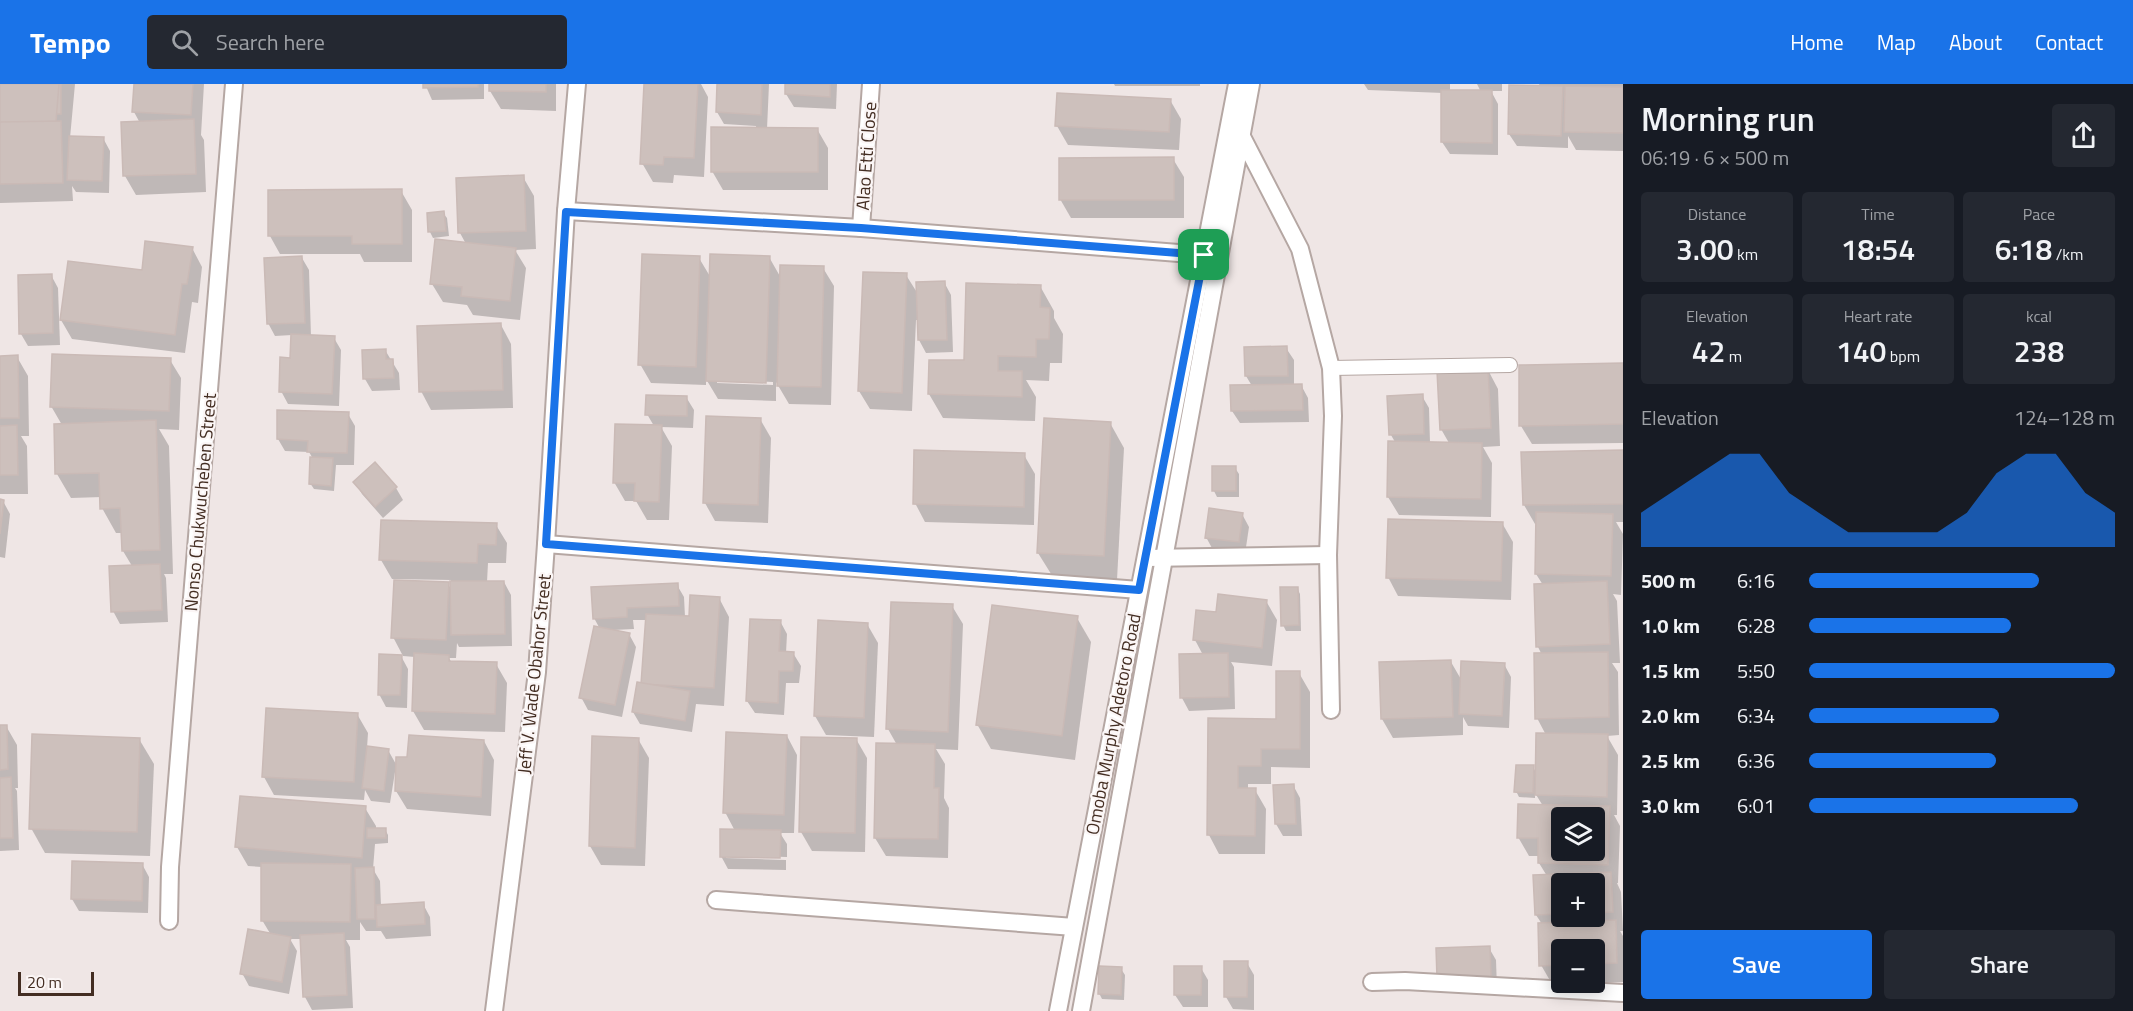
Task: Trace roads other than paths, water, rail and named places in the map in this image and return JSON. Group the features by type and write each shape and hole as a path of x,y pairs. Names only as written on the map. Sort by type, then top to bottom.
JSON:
{"street":[{"name":"Nonso Chukwucheben Street","path":"169,921 170,867 234,84"},
{"name":"Jeff V. Wade Obahor Street","path":"494,1011 537,672 566,212 577,84"},
{"name":"Alao Etti Close","path":"861,228 871,84"},
{"name":"Omoba Murphy Adetoro Road","path":"1058,1011 1237,84"},
{"name":"Omoba Murphy Adetoro Road","path":"1081,1011 1251,84"},
{"path":"1231,115 1300,249 1331,368 1333,416 1328,555 1330,710"},
{"path":"566,212 861,228 1204,255"},
{"path":"546,544 1139,590"},
{"path":"1146,558 1328,555"},
{"path":"716,900 1074,927"},
{"path":"1372,982 1405,981 1623,993"}],"lane":[{"path":"1331,368 1510,365"}]}
